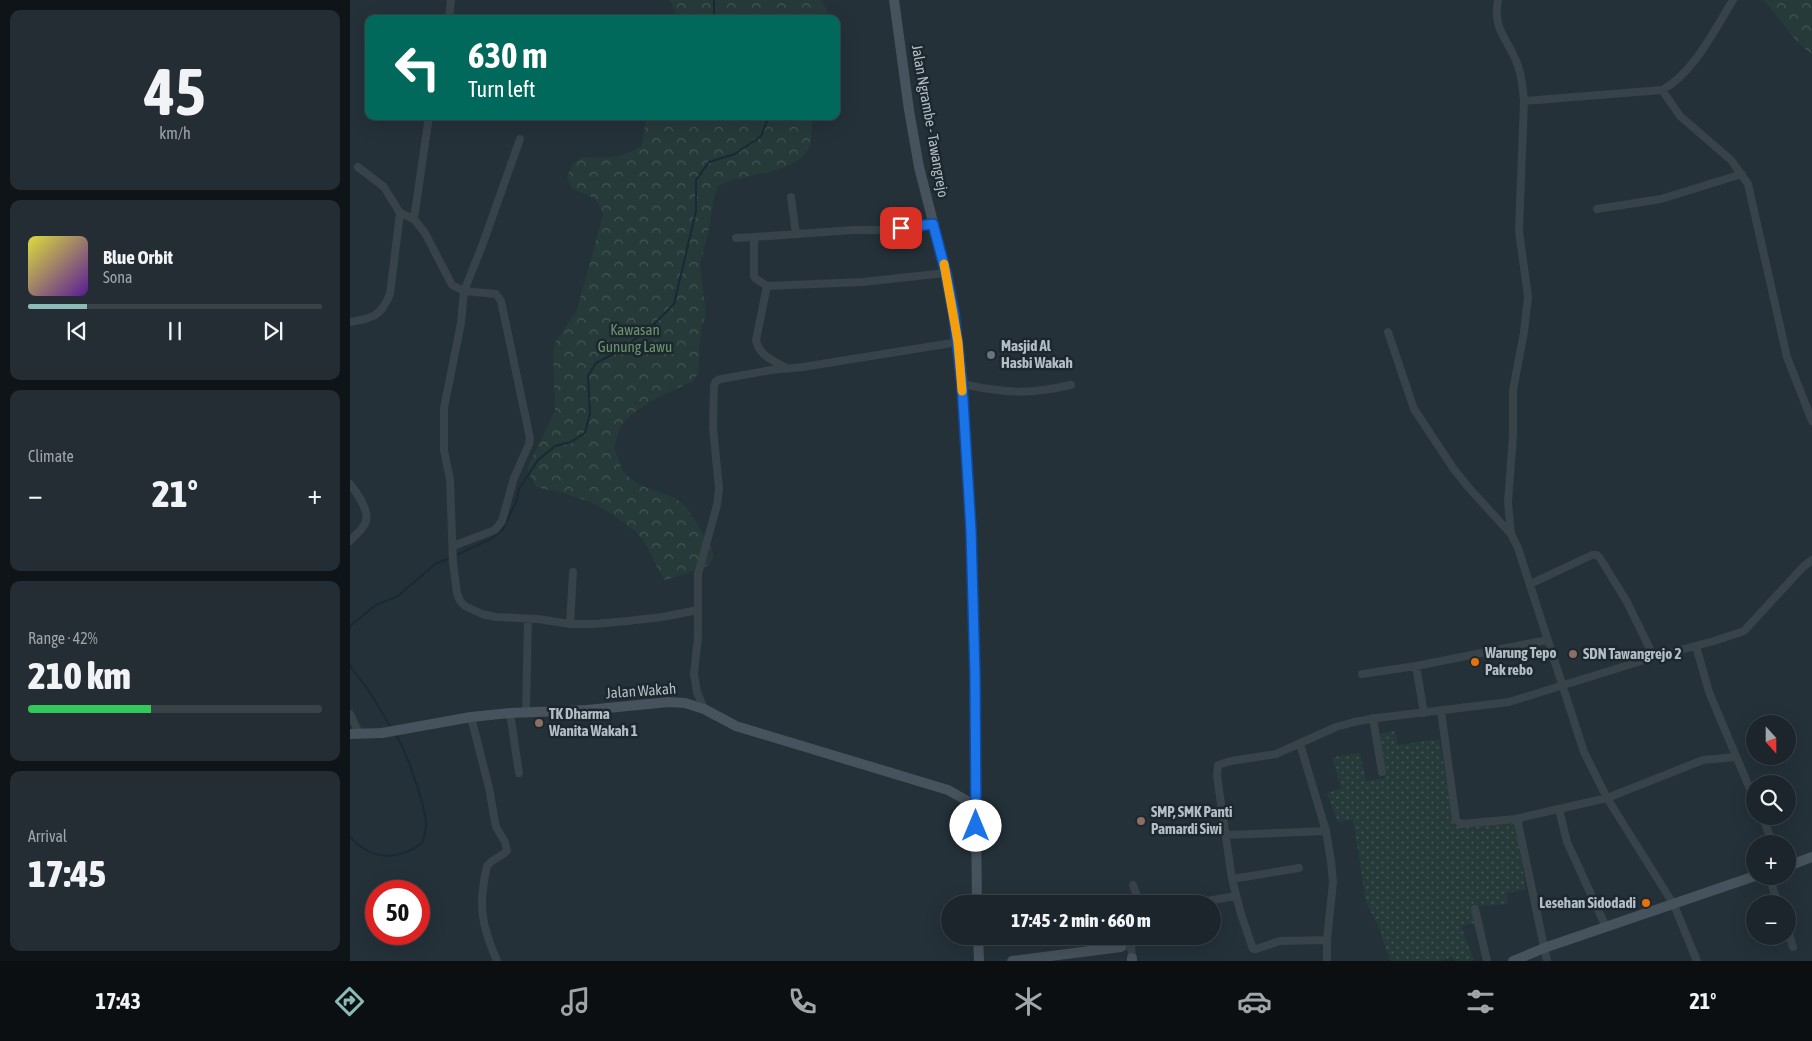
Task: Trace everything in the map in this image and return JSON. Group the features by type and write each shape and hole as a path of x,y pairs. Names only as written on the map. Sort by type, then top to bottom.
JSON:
{"main road":[{"name":"Jalan Ngrambe - Tawangrejo","path":"894,0 919,167 946,273 958,342 962,384 971,530 975,675 977,895"},
{"name":"Jalan Wakah","path":"355,733 382,733 471,717 510,713 587,710 669,702 686,703 704,709 736,726 948,790 976,806"},
{"path":"1796,863 1812,856"},
{"path":"1513,961 1544,948 1746,879"},
{"path":"978,945 979,961"},
{"path":"1012,961 1126,946"}],"street":[{"path":"449,15 451,0"},
{"path":"1498,0 1496,20 1521,75 1524,101 1519,230 1528,296 1524,332 1513,390 1513,436 1508,502 1511,534 1530,584 1584,752 1607,798 1674,905 1697,961"},
{"path":"1524,101 1662,90 1679,80 1692,65 1733,0"},
{"path":"1662,90 1680,116 1720,150 1742,174 1748,184 1753,199 1761,245 1787,357 1812,421"},
{"path":"414,219 428,120"},
{"path":"520,139 464,291 461,323 444,408 444,450 450,480 453,563 457,593 460,601 465,606 482,614 496,617 570,624 627,622 698,610"},
{"path":"358,167 384,187 400,213 414,219 425,233 452,285 464,291 496,294 501,301 530,438 527,451 511,484 502,521 495,530 452,549"},
{"path":"1597,209 1661,199 1742,174"},
{"path":"791,197 796,234"},
{"path":"350,322 374,316 382,311 386,305 390,294 400,213"},
{"path":"736,238 853,230 884,230 933,224"},
{"path":"754,237 754,276 767,286 862,282 946,273"},
{"path":"767,286 756,340 757,345 762,354 786,368"},
{"path":"1388,332 1414,409 1453,468 1511,534"},
{"path":"704,709 696,692 694,674 698,637 698,574 717,505 719,489 713,427 714,386 716,381 786,368 803,367 958,342"},
{"path":"962,384 1015,393 1042,392 1071,385"},
{"path":"350,484 357,492 366,511 366,520 363,528 350,541"},
{"path":"1530,584 1592,555 1597,556 1627,602 1654,657"},
{"path":"1327,940 1280,941 1256,949 1253,948 1232,878 1217,776 1218,765 1231,761 1276,754 1336,727 1373,718 1509,702 1529,697 1561,685 1744,631 1803,566 1812,560"},
{"path":"570,624 573,572"},
{"path":"526,712 528,619"},
{"path":"1362,674 1416,666 1547,640"},
{"path":"1696,646 1709,692 1746,780"},
{"path":"1416,666 1424,713"},
{"path":"1441,710 1456,820 1461,824 1520,818 1607,798 1703,760 1736,757"},
{"path":"510,713 519,773"},
{"path":"350,714 355,733"},
{"path":"471,717 490,788 496,827 507,846 507,851 490,861 487,866 481,900 485,932 497,961"},
{"path":"1373,718 1382,772"},
{"path":"1300,744 1326,831 1333,882 1327,940 1327,961"},
{"path":"1559,809 1567,842 1606,927"},
{"path":"1520,818 1518,823 1547,961"},
{"path":"1226,835 1326,831"},
{"path":"1232,878 1299,868"},
{"path":"1133,885 1137,895"},
{"path":"1221,899 1236,896"},
{"path":"1475,908 1487,961"},
{"path":"1126,946 1132,959"}],"green space":[{"path":"670,0 821,0 829,15 676,15"},
{"path":"1763,0 1812,0 1812,54 1792,36"},
{"name":"Kawasan Gunung Lawu","path":"646,120 813,120 809,147 803,156 793,163 718,186 700,265 706,315 702,325 699,349 699,372 693,381 651,401 632,414 620,426 614,447 622,470 642,486 675,498 684,505 710,545 714,556 708,566 665,580 639,535 617,517 585,500 536,487 527,469 555,410 553,353 556,341 577,310 603,215 601,208 595,200 571,188 567,177 573,164 582,157 613,157 641,147"},
{"path":"1395,731 1398,745 1439,739 1454,826 1515,822 1526,890 1506,893 1508,904 1470,907 1475,923 1461,926 1474,961 1454,961 1452,957 1442,961 1390,961 1379,928 1366,902 1353,820 1338,822 1327,793 1341,788 1332,757 1360,753 1366,781 1385,778 1380,734"}],"waterway":[{"path":"714,0 714,15"},
{"path":"454,556 491,539 503,529 517,500 519,489 538,460 555,446 571,442 585,433 590,413 588,376 596,363 617,352 649,329 674,304 696,211 696,180 709,162 735,154 761,136 767,120"},
{"path":"350,628 351,625 376,605 398,596 435,564 450,558"},
{"path":"350,664 391,727"},
{"path":"350,837 369,852 384,855 400,854 418,846 423,841 426,826 420,794 396,735"}],"slow traffic":[{"path":"944,264 958,342 962,391"}],"place":[{"name":"Masjid Al Hasbi Wakah","path":"991,355"},
{"name":"SDN Tawangrejo 2","path":"1573,654"},
{"name":"Warung Tepo Pak rebo","path":"1475,662"},
{"name":"TK Dharma Wanita Wakah 1","path":"539,723"},
{"name":"SMP, SMK Panti Pamardi Siwi","path":"1141,821"},
{"name":"Lesehan Sidodadi","path":"1646,903"}],"route":[{"path":"901,228 933,224 946,273 958,342 971,530 975,675 976,826"}]}
